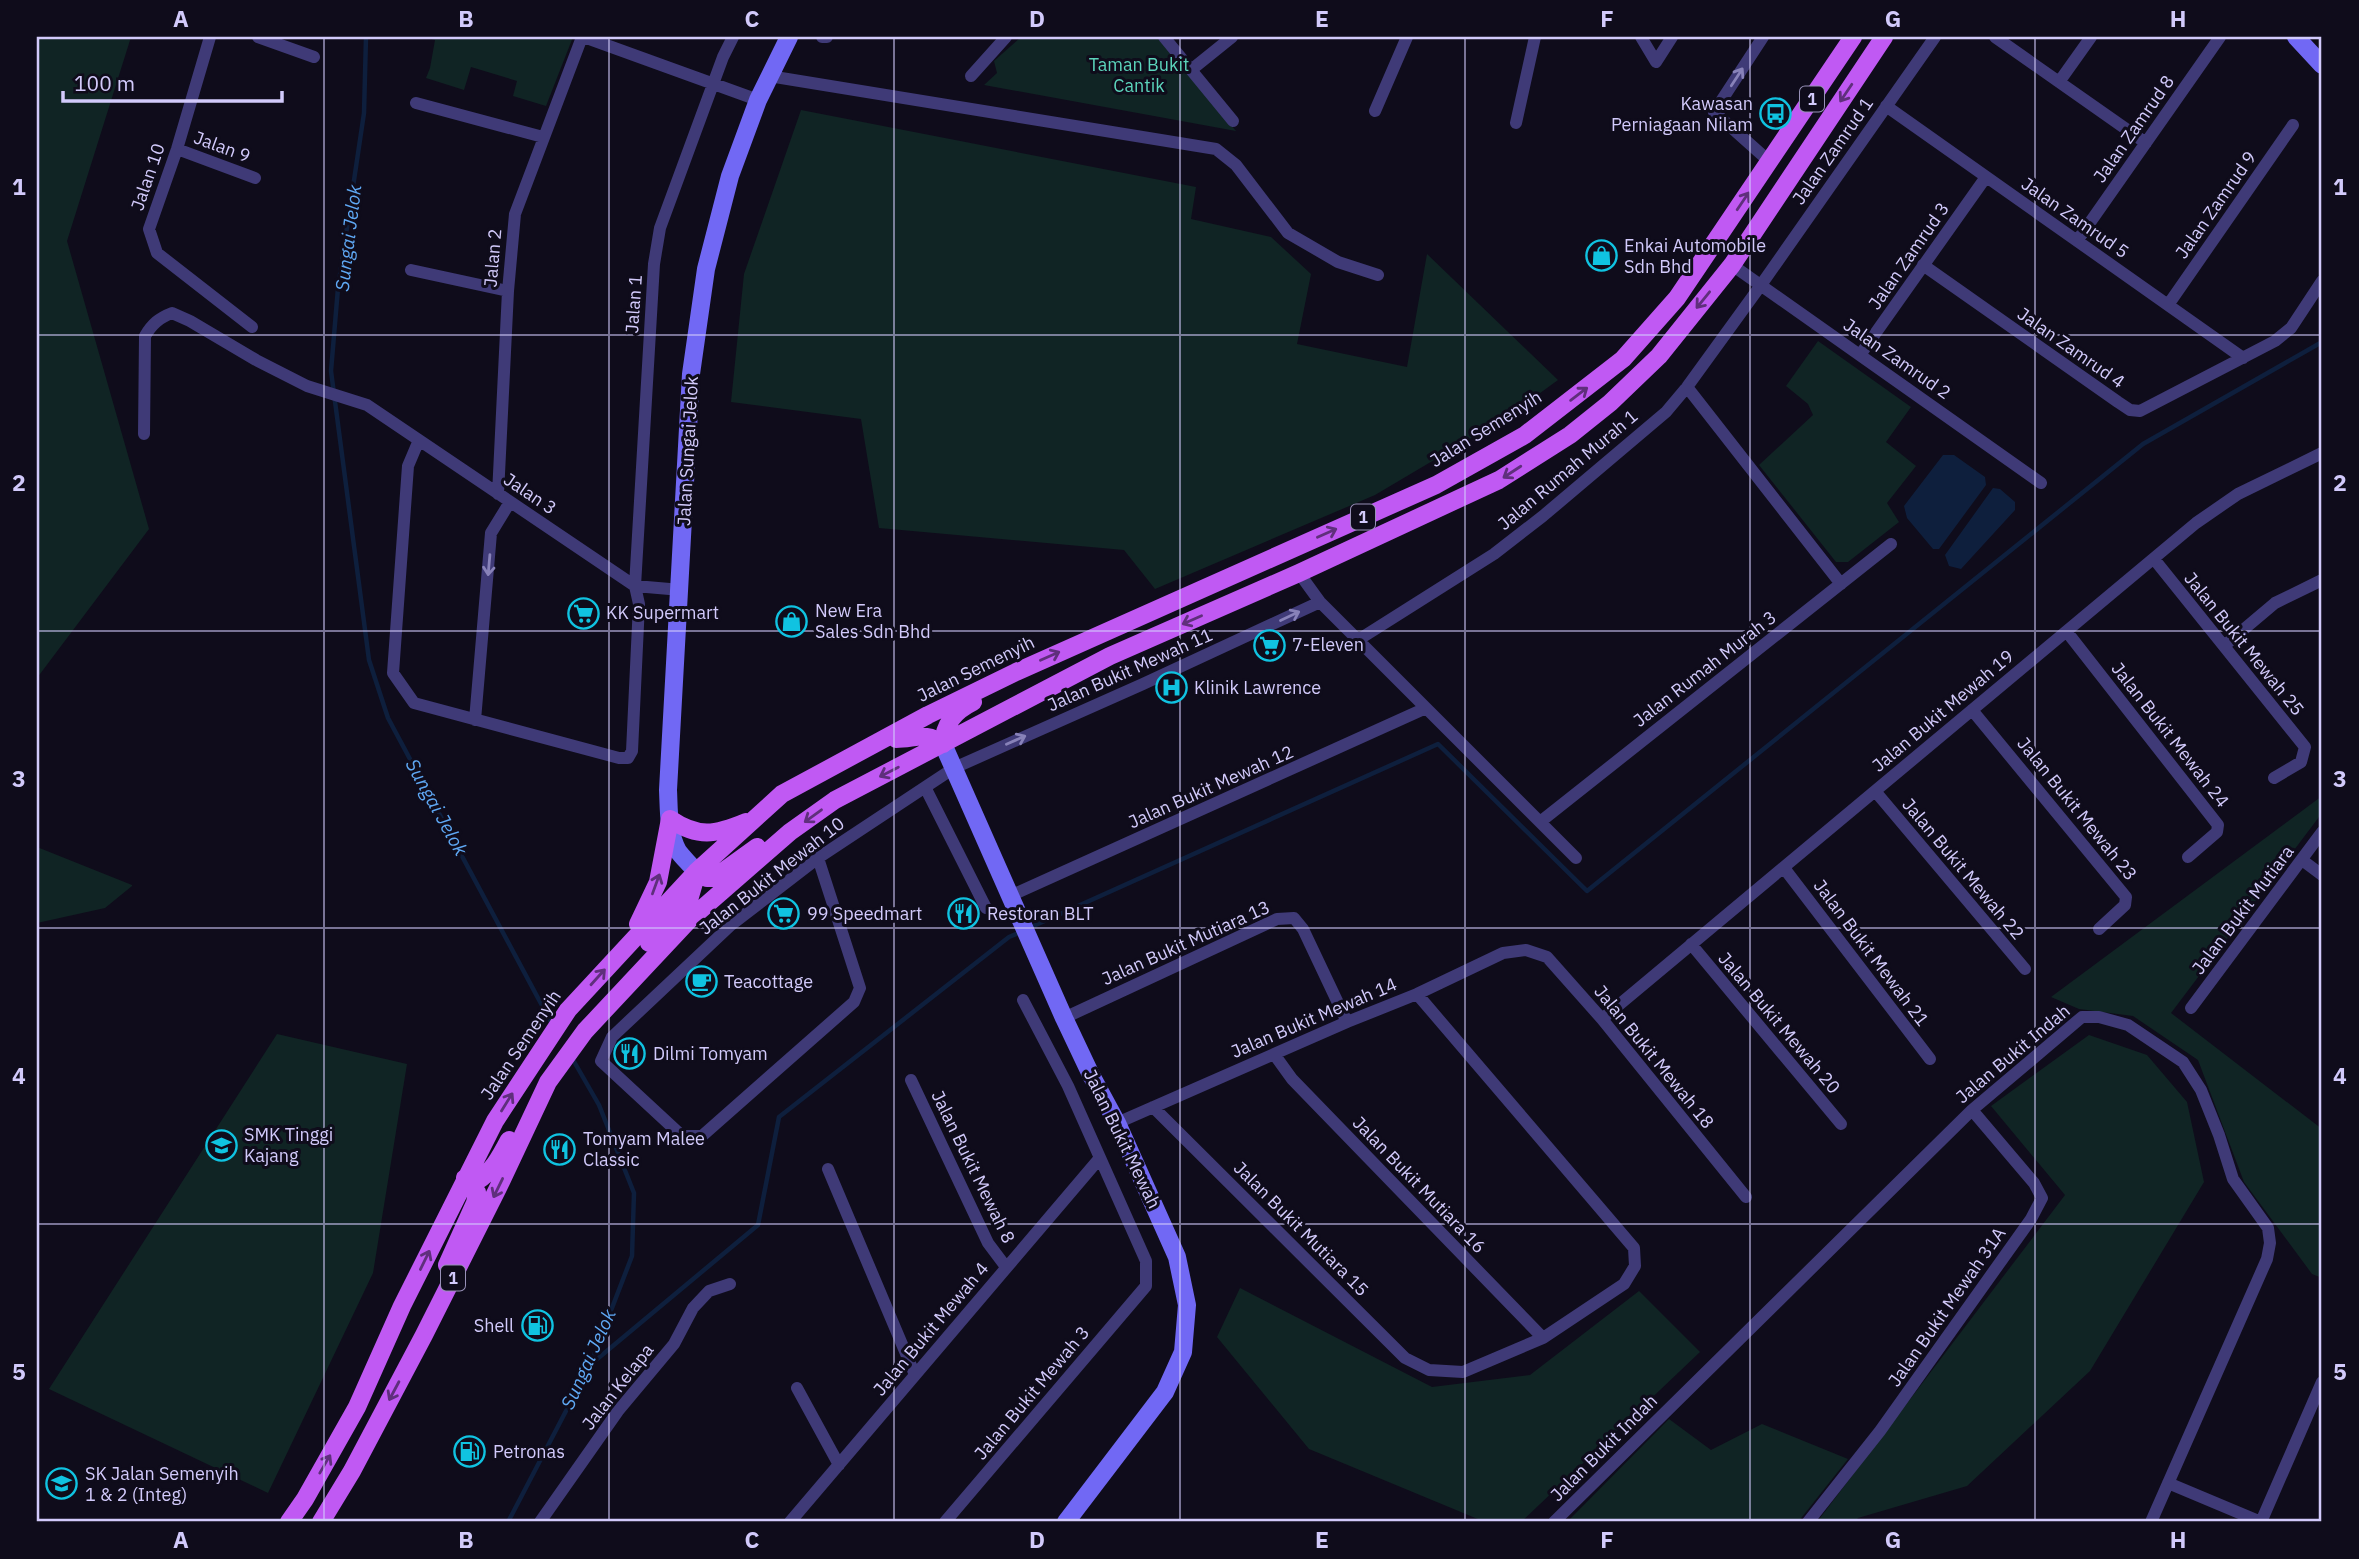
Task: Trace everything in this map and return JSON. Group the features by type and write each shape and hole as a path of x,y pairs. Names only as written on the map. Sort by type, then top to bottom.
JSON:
{"main road":[{"name":"Jalan Semenyih","path":"289,1522 357,1407 402,1307 495,1121 568,1010 696,872 794,786 1016,671 1436,485 1525,435 1623,359 1677,298 1853,37"},
{"name":"1","path":"321,1522 352,1471 424,1335 547,1086 585,1031 689,920 790,832 835,800 1110,656 1299,573 1499,480 1570,435 1609,403 1659,355 1732,265 1884,37"},
{"path":"943,744 944,729 950,719 965,706 1010,681 1016,671"},
{"path":"885,739 922,735 933,737 943,744"},
{"path":"628,943 658,882 670,819 685,829 701,833 724,831 758,816"},
{"path":"610,1002 621,978 689,900 696,872 707,878 714,878 772,835 781,831 790,832"},
{"path":"465,1178 477,1181 487,1174 495,1165 518,1123 547,1086"},
{"path":"424,1335 432,1297 475,1203 477,1192 465,1178"}],"street":[{"name":"Jalan 10","path":"210,37 177,149 149,229 157,253 252,327"},
{"path":"258,37 314,57"},
{"path":"583,37 758,100"},
{"name":"Jalan 2","path":"498,494 508,291 515,214 583,37"},
{"name":"Jalan 1","path":"475,719 619,758 628,758 632,751 639,604 635,586 654,264 660,228 733,37"},
{"name":"Jalan Sungai Jelok","path":"696,872 678,850 670,819 668,790 691,374 706,269 730,176 758,100 789,37"},
{"path":"971,76 1006,37"},
{"path":"1164,37 1233,121"},
{"path":"1191,70 1231,37"},
{"path":"1375,111 1407,37"},
{"path":"1516,123 1535,37"},
{"path":"1641,37 1656,62 1672,37"},
{"path":"1763,37 1714,112 1770,162"},
{"name":"Jalan Zamrud 1","path":"1761,285 1935,37"},
{"path":"1995,37 2146,143"},
{"path":"2059,82 2091,37"},
{"name":"Jalan Zamrud 8","path":"2077,241 2221,37"},
{"path":"2296,37 2322,65"},
{"path":"769,76 1216,149 1236,165 1289,233 1338,262 1378,275"},
{"path":"415,103 543,137"},
{"name":"Jalan Zamrud 5","path":"1886,106 2243,358"},
{"name":"Jalan Zamrud 9","path":"2168,305 2293,125"},
{"name":"Jalan 9","path":"177,149 255,178"},
{"name":"Jalan Zamrud 3","path":"1860,355 1986,177"},
{"name":"Jalan Zamrud 2","path":"1732,265 2041,483"},
{"name":"Jalan Zamrud 4","path":"1923,265 2130,410 2140,411 2243,358"},
{"path":"411,270 508,291"},
{"path":"2243,358 2275,341 2291,328 2322,282"},
{"name":"Jalan Rumah Murah 1","path":"1358,640 1494,554 1665,412 1687,387 1761,285"},
{"name":"Jalan 3","path":"144,434 145,336 160,318 172,313 307,386 367,405 635,586 681,590"},
{"path":"1687,387 1842,584"},
{"path":"419,440 408,466 393,673 414,703 475,719 491,533 510,502"},
{"name":"Jalan Bukit Mewah 19","path":"1602,1019 2196,523 2238,494 2322,453"},
{"name":"Jalan Rumah Murah 3","path":"1540,822 1891,544"},
{"name":"Jalan Bukit Mewah 25","path":"2154,559 2305,747 2301,762 2274,778"},
{"path":"1299,573 1320,602 1576,858"},
{"path":"2224,646 2275,604 2321,584"},
{"name":"Jalan Bukit Mewah 11","path":"954,768 1320,602"},
{"name":"Jalan Bukit Mewah 24","path":"2067,632 2218,825 2217,832 2188,857"},
{"name":"Jalan Bukit Mewah 12","path":"1010,896 1426,708"},
{"name":"Jalan Bukit Mewah 23","path":"1972,710 2126,897 2125,905 2099,929"},
{"name":"Jalan Bukit Mewah","path":"943,744 1064,1018 1117,1123 1177,1257 1186,1305 1183,1352 1165,1392 1066,1522"},
{"name":"Jalan Bukit Mewah 10","path":"818,858 860,988 854,1002 702,1136 682,1136 601,1061 612,1037 731,925 818,858 954,768"},
{"path":"925,787 986,908"},
{"name":"Jalan Bukit Mewah 22","path":"1875,791 2025,969"},
{"name":"Jalan Bukit Mutiara","path":"2191,1008 2322,832"},
{"path":"2302,860 2322,875"},
{"name":"Jalan Bukit Mewah 21","path":"1784,868 1930,1059"},
{"name":"Jalan Bukit Mutiara 13","path":"1064,1018 1277,919 1294,918 1303,929 1347,1021"},
{"name":"Jalan Bukit Mewah 20","path":"1691,944 1841,1124"},
{"name":"Jalan Bukit Mewah 18","path":"1526,950 1547,957 1602,1019 1746,1197"},
{"name":"Jalan Bukit Mewah 14","path":"1117,1123 1503,953 1526,950"},
{"path":"1417,993 1634,1248 1635,1266 1624,1284 1543,1338"},
{"path":"1023,1000 1068,1086 1099,1158"},
{"name":"Jalan Bukit Indah","path":"1554,1522 1972,1110 2082,1017 2099,1017 2128,1025 2183,1062 2201,1090 2233,1179 2268,1228 2270,1243 2267,1259 2151,1522"},
{"name":"Jalan Bukit Mutiara 16","path":"1274,1054 1292,1079 1543,1338"},
{"path":"1068,1086 1091,1075"},
{"name":"Jalan Bukit Mewah 8","path":"911,1080 988,1244 1006,1267"},
{"name":"Jalan Bukit Mutiara 15","path":"1153,1107 1405,1358 1429,1370 1463,1372 1543,1338"},
{"name":"Jalan Bukit Mewah 31A","path":"1808,1522 1880,1431 2031,1219 2042,1198 2034,1183 1972,1110"},
{"name":"Jalan Bukit Mewah 4","path":"790,1522 1099,1158"},
{"name":"Jalan Bukit Mewah 3","path":"945,1522 1146,1286 1146,1261 1099,1158"},
{"path":"828,1169 915,1375"},
{"name":"Jalan Kelapa","path":"541,1522 618,1411 674,1344 693,1308 709,1291 730,1284"},
{"path":"2168,1483 2255,1521 2322,1382"},
{"path":"797,1388 839,1465"}],"green space":[{"path":"37,37 131,37 67,241 149,529 37,678"},
{"path":"424,37 573,37 546,106 513,96 517,81 471,67 464,90 426,78 435,40"},
{"name":"Taman Bukit Cantik","path":"1021,37 1157,37 1236,131 984,85 997,73 994,61"},
{"path":"801,110 1196,187 1191,219 1271,237 1311,274 1297,344 1407,367 1427,254 1558,380 1510,415 1375,495 1155,589 1124,550 879,528 861,419 731,402 744,274"},
{"path":"1818,341 1911,407 1886,442 1916,466 1887,503 1899,522 1848,562 1836,562 1759,465 1813,415 1808,404 1786,386"},
{"path":"2322,796 2322,813 2171,1013 2322,1129 2322,1278 2312,1274 2244,1182 2198,1060 2133,1016 2079,1009 2051,997"},
{"path":"37,847 132,886 105,908 37,923"},
{"path":"277,1034 407,1064 373,1273 268,1493 49,1389"},
{"path":"2089,1035 2147,1055 2187,1102 2204,1182 2090,1371 1967,1486 1858,1518 1855,1522 1817,1522 2065,1195 1991,1106"},
{"path":"1240,1288 1432,1387 1530,1375 1639,1291 1700,1352 1521,1522 1485,1522 1309,1449 1217,1337"},
{"path":"1669,1419 1711,1450 1762,1424 1848,1459 1798,1522 1567,1522"}],"water":[{"path":"1943,455 1954,455 1985,477 1986,485 1939,549 1933,549 1907,518 1904,506"},
{"path":"1993,488 2000,489 2015,502 2015,510 1961,569 1949,566 1945,555"}],"waterway":[{"name":"Sungai Jelok","path":"366,37 364,113 338,288 331,371 369,660 388,718 553,1026"},
{"path":"1029,928 1438,744 1587,891 2143,444 2322,342"},
{"path":"590,1365 758,1225 779,1117 1009,937 1021,932"},
{"name":"Sungai Jelok","path":"508,1522 590,1365 632,1256 634,1193 599,1105 572,1058"}],"place":[{"name":"Kawasan Perniagaan Nilam","path":"1776,114"},
{"name":"Enkai Automobile Sdn Bhd","path":"1601,256"},
{"name":"KK Supermart","path":"583,613"},
{"name":"New Era Sales Sdn Bhd","path":"792,621"},
{"name":"7-Eleven","path":"1269,645"},
{"name":"Klinik Lawrence","path":"1171,688"},
{"name":"99 Speedmart","path":"784,914"},
{"name":"Restoran BLT","path":"964,914"},
{"name":"Teacottage","path":"701,982"},
{"name":"Dilmi Tomyam","path":"630,1054"},
{"name":"SMK Tinggi Kajang","path":"221,1145"},
{"name":"Tomyam Malee Classic","path":"560,1149"},
{"name":"Shell","path":"537,1326"},
{"name":"Petronas","path":"470,1452"},
{"name":"SK Jalan Semenyih 1 & 2 (Integ)","path":"62,1484"}]}
